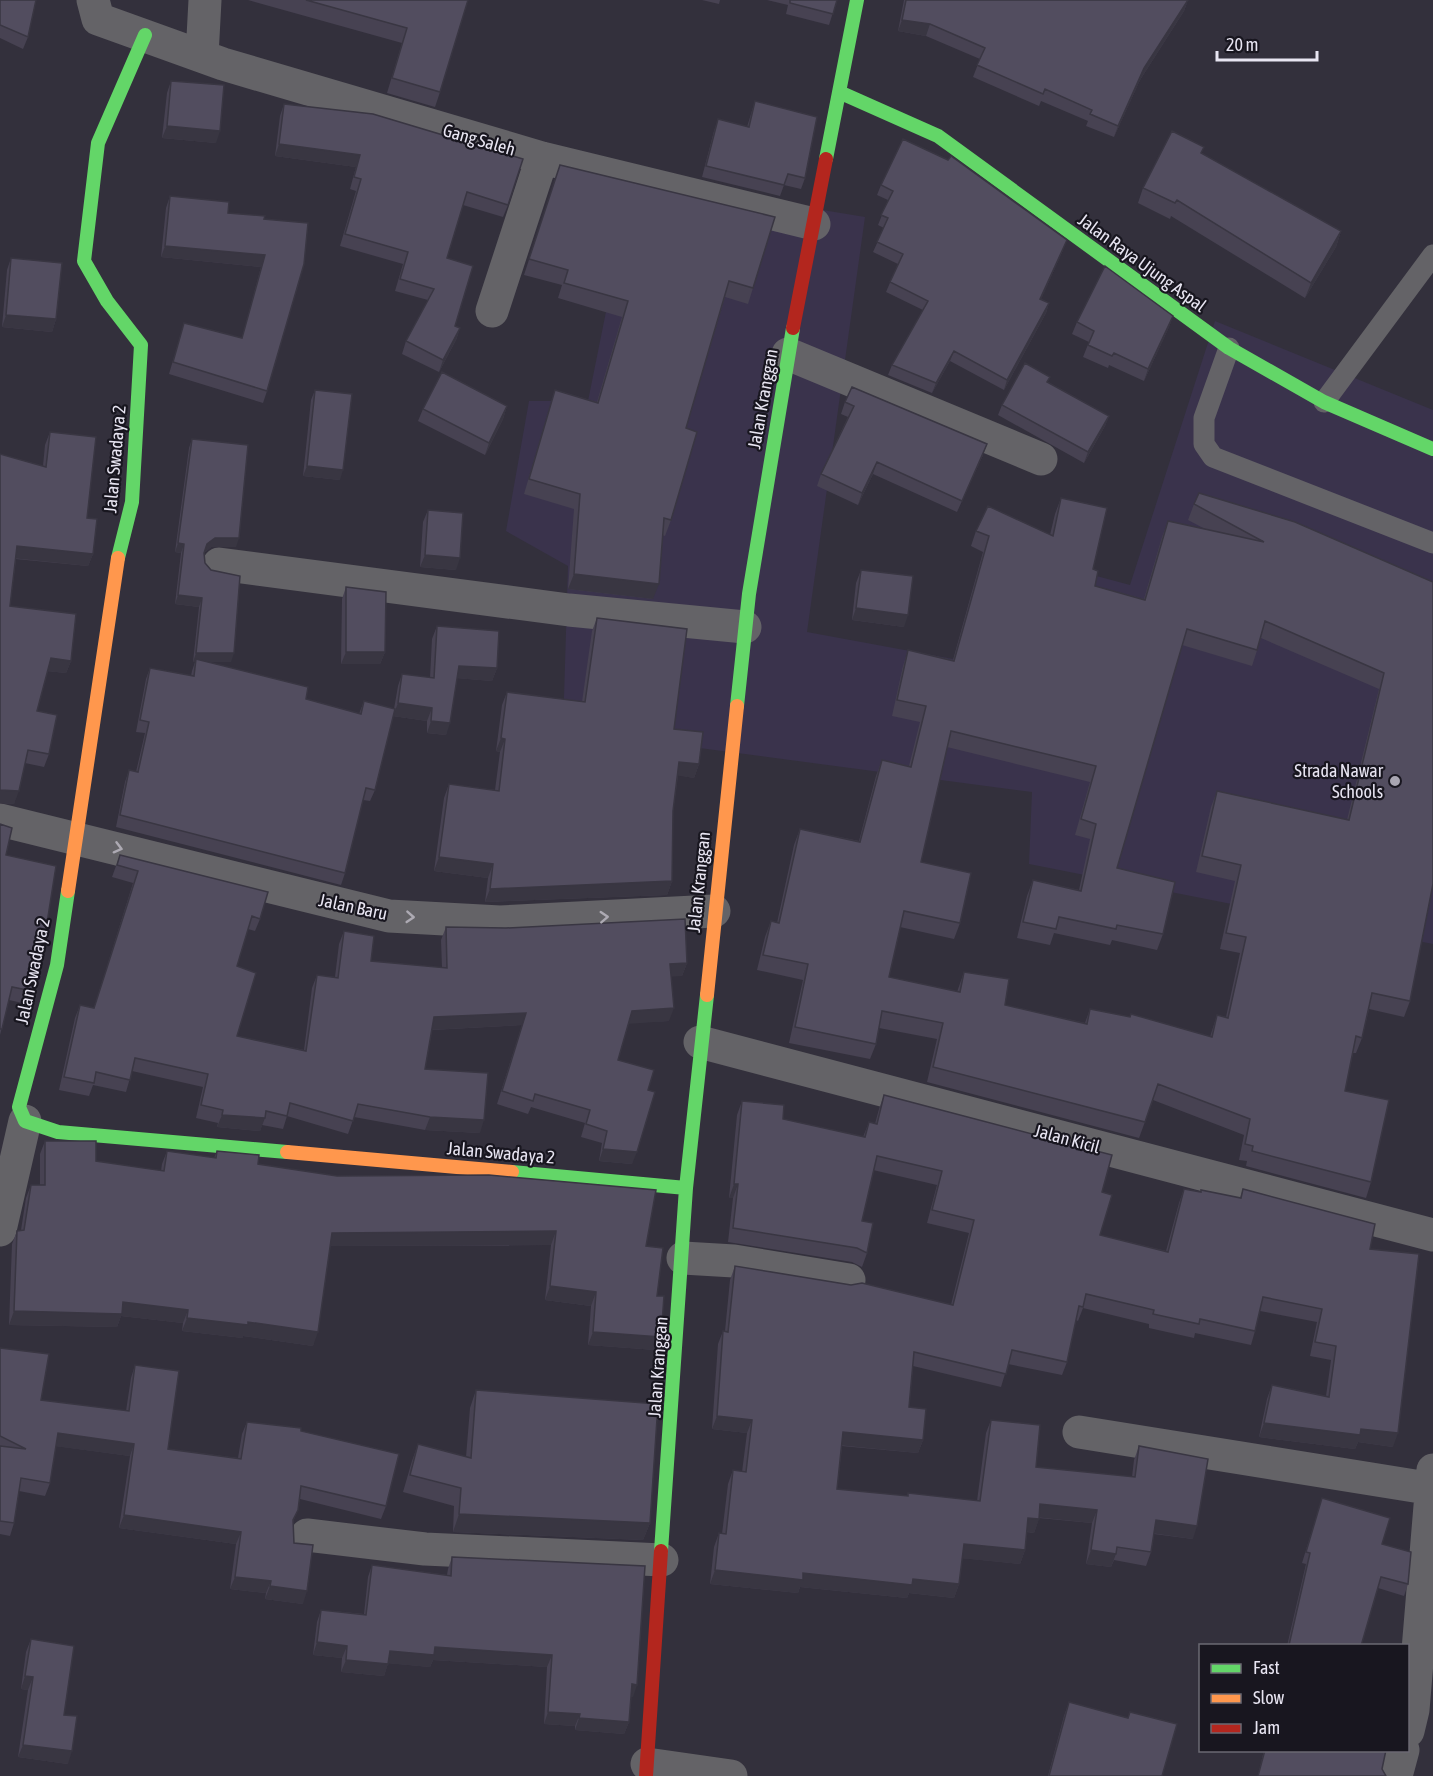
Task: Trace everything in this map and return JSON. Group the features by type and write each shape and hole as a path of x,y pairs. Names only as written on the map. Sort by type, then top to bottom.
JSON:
{"street":[{"name":"Gang Saleh","path":"93,0 98,19 202,56 542,159 814,224"},
{"path":"202,56 205,0"},
{"name":"Jalan Kranggan","path":"646,1770 683,1258 686,1188 746,627 788,354 857,0"},
{"name":"Jalan Swadaya 2","path":"145,35 98,143 84,261 107,301 141,345 132,502 119,554 57,965 18,1107 25,1121 57,1132 686,1188"},
{"name":"Jalan Raya Ujung Aspal","path":"839,92 938,136 1229,348 1324,402 1433,449"},
{"path":"492,311 542,159"},
{"path":"788,354 1041,459"},
{"path":"219,564 569,610 746,627"},
{"name":"Jalan Baru","path":"0,820 389,916 500,922 714,911"},
{"name":"Jalan Kicil","path":"700,1042 1433,1235"},
{"path":"0,1230 25,1121"},
{"path":"683,1258 734,1261 849,1280"},
{"path":"1079,1432 1433,1482 1413,1710 1409,1724"},
{"path":"307,1535 425,1549 662,1560"},
{"path":"1396,1776 1402,1752"},
{"path":"646,1770 731,1776"}],"lane":[{"path":"1324,402 1433,255"},
{"path":"1229,348 1204,418 1204,444 1213,457 1433,543"}],"shaded area":[{"path":"719,193 865,217 807,632 1002,668 1037,560 1130,585 1215,321 1433,410 1433,944 1029,864 1032,792 563,730 568,566 506,531 529,401 588,401 614,272"}],"building":[{"path":"0,0 36,0 28,37 0,25"},
{"path":"306,0 468,0 440,92 392,78 407,28"},
{"path":"790,0 837,0 833,14 790,3"},
{"path":"906,0 1188,0 1144,68 1118,126 1090,114 1092,110 1045,89 1043,94 977,65 985,48 930,24 902,20"},
{"path":"171,81 224,85 220,131 167,126"},
{"path":"755,101 817,117 805,178 788,174 784,185 706,166 718,119 749,127"},
{"path":"284,104 373,114 523,159 508,205 467,192 447,258 473,266 455,326 460,328 443,360 406,341 434,289 400,279 408,252 345,234 361,179 354,177 360,155 279,144"},
{"path":"1172,131 1204,147 1201,153 1341,231 1311,283 1177,200 1175,203 1143,188"},
{"path":"903,139 948,160 951,156 1067,240 1040,299 1049,303 1007,380 954,351 936,383 892,365 928,301 890,282 903,254 877,242 888,218 881,215 893,191 881,185"},
{"path":"560,165 775,217 753,288 729,281 686,428 697,432 671,520 664,518 659,584 574,574 580,494 529,479 555,390 598,403 628,301 564,283 568,270 529,259"},
{"path":"170,196 229,202 228,213 308,223 304,264 267,391 173,362 184,323 242,338 265,255 165,246"},
{"path":"11,258 62,263 56,319 6,315"},
{"path":"1105,266 1173,316 1148,369 1114,353 1112,356 1088,345 1094,331 1077,322"},
{"path":"1025,363 1050,377 1047,382 1109,416 1088,452 1002,405"},
{"path":"442,372 507,406 489,443 423,409"},
{"path":"852,387 987,444 962,501 877,462 862,493 821,474 854,406 845,402"},
{"path":"315,390 352,394 343,470 307,466"},
{"path":"50,432 96,437 87,518 97,519 93,554 17,546 10,606 76,614 71,661 51,658 37,711 57,715 49,754 28,750 19,791 0,790 0,454 46,467"},
{"path":"192,439 248,445 239,538 215,538 207,544 204,553 205,563 211,570 240,576 234,653 196,653 202,598 178,595 184,544 178,543"},
{"path":"1199,493 1295,522 1433,582 1433,884 1410,1001 1372,993 1362,1038 1356,1036 1345,1091 1389,1100 1371,1182 1252,1151 1253,1146 1245,1144 1250,1119 1158,1084 1145,1122 933,1067 943,1023 882,1011 876,1044 795,1027 808,964 763,955 771,921 779,923 800,829 860,842 882,760 911,767 926,706 897,700 908,650 954,661 989,536 976,531 988,506 1053,536 1061,498 1107,508 1093,569 1098,571 1095,586 1145,600 1168,521 1264,542 1194,504","holes":["1265,621 1384,673 1349,820 1217,791 1202,856 1241,865 1226,933 1246,937 1228,1018 1217,1015 1212,1037 1131,1014 1130,1017 1090,1009 1087,1024 1005,1005 1009,979 964,972 960,992 889,977 904,911 960,923 971,873 921,862 951,731 1096,766 1081,819 1096,824 1081,891 1033,880 1023,922 1056,929 1059,917 1116,929 1117,925 1163,934 1175,882 1117,868 1187,629 1257,650"]},
{"path":"428,510 463,513 460,558 425,555"},
{"path":"861,570 913,576 908,615 856,608"},
{"path":"346,587 386,592 385,652 346,652"},
{"path":"597,618 687,629 674,729 703,732 699,764 679,762 673,811 672,881 490,889 493,864 439,857 449,784 499,791 505,739 501,738 507,692 585,702"},
{"path":"437,626 499,631 497,668 459,666 450,723 431,721 432,708 398,703 402,674 434,678"},
{"path":"196,659 308,687 306,699 361,714 364,701 395,709 375,790 366,788 345,873 120,815 129,770 138,772 149,722 140,720 150,668 194,676"},
{"path":"0,824 12,828 6,855 56,866 43,948 32,991 12,987 2,1029 0,1029"},
{"path":"120,855 268,892 260,919 252,916 237,966 256,973 237,1036 306,1051 317,975 338,978 344,931 374,936 371,961 447,968 446,927 506,928 685,919 687,963 670,964 674,1008 632,1011 618,1060 654,1070 648,1090 655,1092 637,1152 603,1149 607,1131 586,1124 590,1110 535,1094 533,1101 502,1091 526,1013 434,1017 425,1069 488,1073 484,1120 430,1117 358,1104 353,1121 290,1103 287,1116 266,1111 265,1118 222,1115 223,1110 201,1105 208,1074 135,1058 130,1080 96,1072 94,1083 64,1077 80,1005 94,1008 138,871 117,865"},
{"path":"884,1095 1112,1155 1102,1192 1112,1195 1100,1235 1168,1252 1184,1189 1241,1198 1243,1189 1375,1224 1370,1249 1419,1254 1398,1433 1361,1429 1360,1435 1264,1423 1272,1385 1329,1397 1336,1346 1315,1342 1322,1309 1263,1297 1255,1331 1200,1319 1199,1324 1153,1314 1154,1310 1086,1294 1083,1307 1079,1306 1067,1362 1012,1350 1006,1374 914,1352 909,1407 926,1409 923,1440 843,1432 837,1489 908,1496 908,1493 980,1501 991,1420 1040,1425 1036,1467 1135,1477 1139,1446 1208,1459 1197,1526 1156,1520 1151,1552 1117,1547 1116,1554 1091,1550 1097,1510 1040,1504 1039,1519 1028,1518 1025,1550 964,1544 959,1584 913,1579 912,1585 803,1573 803,1580 715,1570 719,1533 726,1534 733,1470 746,1472 752,1420 717,1416 723,1331 728,1332 735,1266 851,1285 862,1283 953,1305 974,1220 932,1210 942,1171 877,1156 862,1221 873,1223 867,1253 857,1248 733,1228 738,1184 734,1184 742,1101 784,1105 783,1119 865,1137 869,1122 877,1124"},
{"path":"45,1141 96,1141 96,1161 164,1171 167,1151 216,1158 217,1151 259,1155 258,1164 337,1176 489,1175 656,1190 646,1246 663,1248 657,1296 664,1296 661,1337 593,1332 596,1292 550,1286 556,1231 332,1233 318,1332 248,1322 248,1325 187,1318 188,1310 123,1302 122,1314 14,1311 17,1231 24,1230 31,1185 45,1185"},
{"path":"0,1348 49,1354 41,1400 129,1411 135,1365 179,1371 168,1449 241,1459 247,1422 301,1428 301,1431 399,1454 386,1506 301,1486 298,1510 293,1520 294,1543 313,1545 307,1591 270,1586 271,1581 235,1577 241,1532 124,1515 134,1444 58,1433 50,1483 21,1478 14,1523 0,1521 0,1446 26,1449 0,1436"},
{"path":"476,1390 658,1404 650,1523 459,1514 461,1488 410,1475 418,1444 471,1458"},
{"path":"1322,1498 1390,1518 1382,1544 1411,1552 1408,1584 1381,1577 1362,1644 1289,1644 1310,1553 1306,1552"},
{"path":"452,1557 645,1566 637,1685 632,1684 629,1722 579,1718 580,1714 548,1712 552,1655 435,1647 434,1655 390,1651 388,1664 346,1660 347,1646 317,1642 321,1610 366,1615 372,1565 451,1576"},
{"path":"31,1639 74,1646 64,1715 77,1716 72,1751 23,1745 33,1677 25,1676"},
{"path":"1069,1702 1128,1718 1130,1712 1177,1724 1162,1776 1049,1776"},
{"path":"1264,1752 1386,1752 1382,1769 1386,1776 1258,1776"}],"traffic: fast":[{"path":"826,159 857,0"},
{"path":"118,558 132,502 141,345 107,301 84,261 98,143 145,35"},
{"path":"839,92 938,136 1229,348 1324,402 1433,449"},
{"path":"737,706 749,594 793,328"},
{"path":"68,891 57,965 19,1107 25,1121 58,1132 287,1152"},
{"path":"661,1551 686,1188 707,995"},
{"path":"512,1172 686,1188"}],"traffic: slow":[{"path":"68,891 118,558"},
{"path":"707,995 737,706"},
{"path":"287,1152 512,1172"}],"traffic: jam":[{"path":"793,328 826,159"},
{"path":"646,1776 661,1551"}],"place":[{"name":"Strada Nawar Schools","path":"1395,781"}]}
